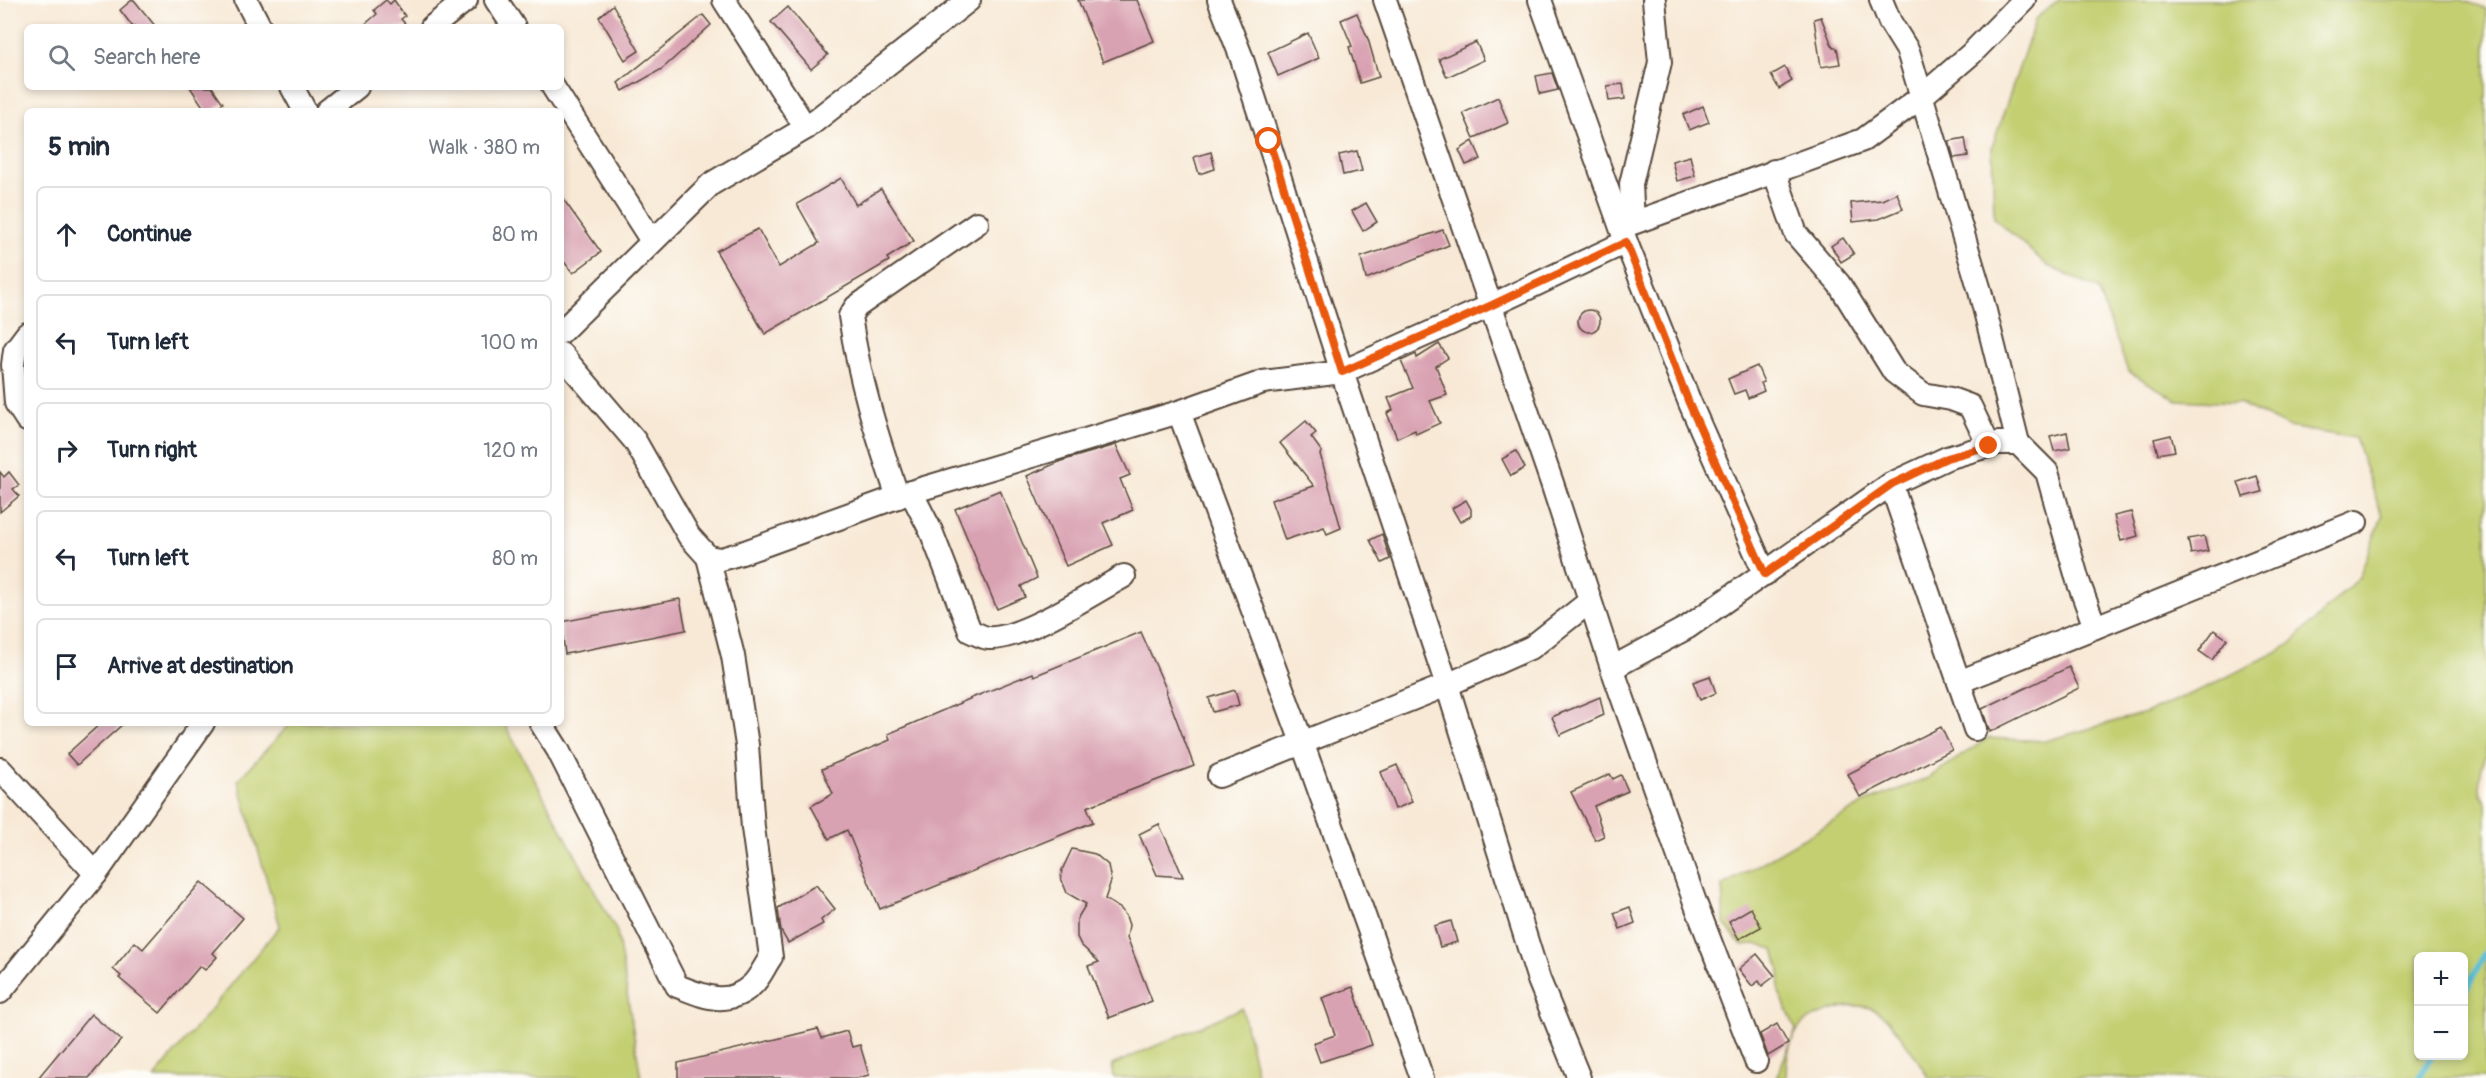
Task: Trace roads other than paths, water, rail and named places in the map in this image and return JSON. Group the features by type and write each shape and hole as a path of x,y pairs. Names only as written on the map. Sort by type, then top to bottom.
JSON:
{"street":[{"path":"246,0 258,24"},
{"path":"436,24 466,0"},
{"path":"496,0 512,24"},
{"path":"724,0 806,128"},
{"path":"564,329 711,184 806,128 969,0"},
{"path":"1219,0 1245,67 1342,372 1447,685 1539,980 1579,1078"},
{"path":"1385,0 1552,483 1612,668 1696,905 1756,1061"},
{"path":"1540,0 1626,242 1689,403 1765,574"},
{"path":"1654,0 1660,62 1631,184 1633,223 1863,140 1921,97 1971,54 2024,0"},
{"path":"1881,0 1890,22 1908,51 1980,291 2018,443 2047,472 2078,581 2095,627"},
{"path":"294,90 303,108"},
{"path":"331,108 353,90"},
{"path":"555,90 652,241"},
{"path":"1774,171 1796,234 1839,284 1894,372 1923,394 1951,399 1971,406 1989,446"},
{"path":"977,223 856,307 850,316 860,374 875,431 905,494 931,531 970,631 987,638 1009,636 1062,611 1124,576"},
{"path":"708,557 721,559 742,553 905,494 1179,412 1263,382 1342,372 1626,242"},
{"path":"14,350 16,403 24,415"},
{"path":"544,726 677,986 716,1000 729,998 753,985 771,957 753,828 747,744 733,656 708,557 689,536 635,441 564,358"},
{"path":"1179,412 1302,742 1422,1078"},
{"path":"1612,668 1688,627 1892,484 1947,458 1989,446 2018,443"},
{"path":"1892,484 1975,729"},
{"path":"1959,682 2356,522"},
{"path":"1219,776 1447,685 1532,647 1589,602"},
{"path":"0,992 96,874 201,726"},
{"path":"0,769 96,874"}],"waterway":[{"path":"2468,986 2486,951"},
{"path":"2419,1078 2429,1060"}]}
